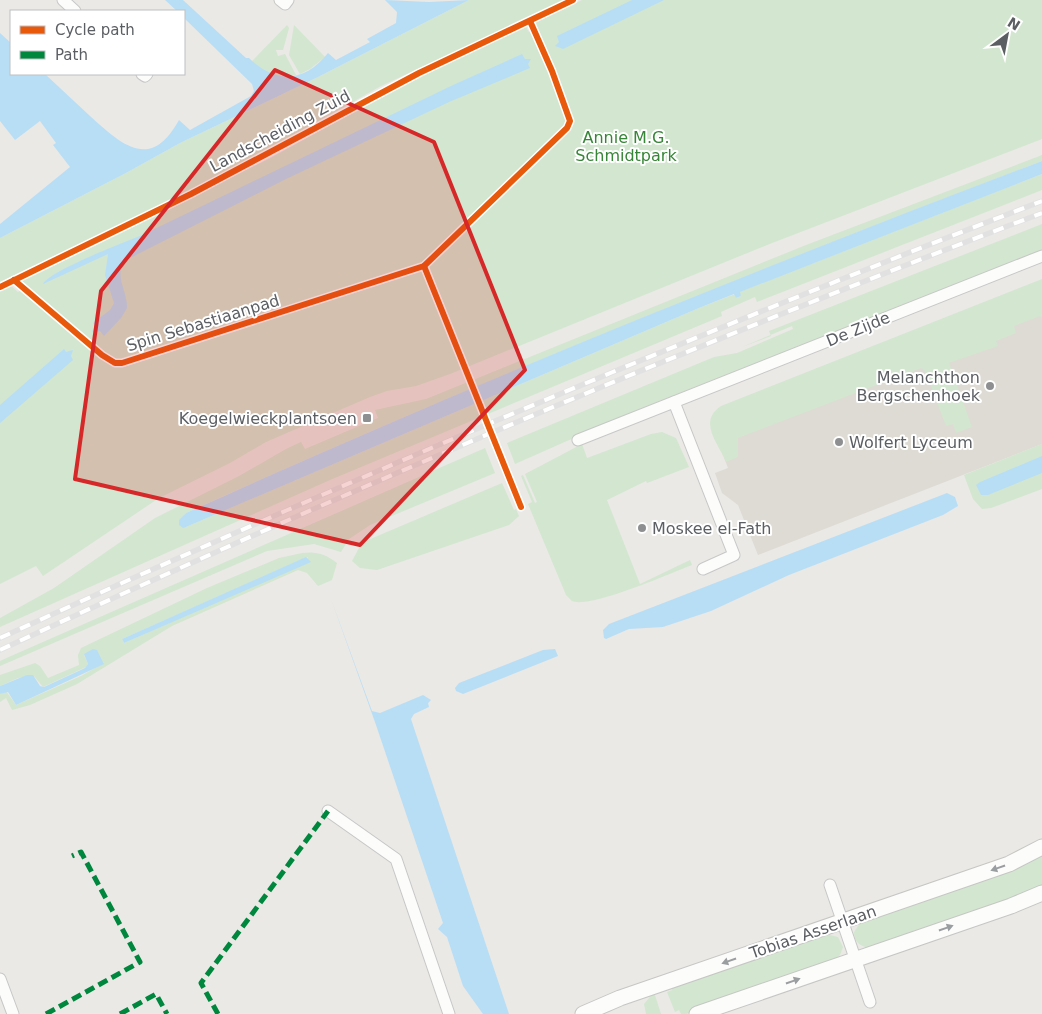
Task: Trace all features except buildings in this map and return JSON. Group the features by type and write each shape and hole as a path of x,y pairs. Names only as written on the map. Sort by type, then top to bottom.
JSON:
{"street":[{"path":"63,0 74,10"},
{"path":"280,0 284,4 288,0"},
{"name":"De Zijde","path":"578,440 1042,256"},
{"path":"674,402 734,555 702,569"},
{"path":"328,811 396,859 449,1014"},
{"name":"Tobias Asserlaan","path":"583,1014 620,998 1009,864 1042,847"},
{"path":"830,885 870,1002"},
{"path":"697,1014 1011,906 1042,893"},
{"path":"0,979 12,1014"}],"highlighted area":[{"path":"275,70 434,142 525,370 360,545 75,479 101,291"}],"shaded area":[{"name":"Wolfert Lyceum","path":"1042,281 1042,444 758,555 738,505 722,493 715,473 728,468 714,431"}],"green space":[{"path":"469,0 565,0 381,86 224,174 0,282 0,238 180,143 316,78"},
{"name":"Annie M.G. Schmidtpark","path":"582,0 1042,0 1042,139 767,245 450,374 416,386 387,391 370,397 266,442 230,463 159,498 43,576 36,566 0,584 0,290 10,285 18,292 27,286 20,280 267,160 425,73 526,27 529,32 537,28 535,23"},
{"path":"287,25 289,28 283,50 276,50 278,56 285,54 296,75 277,76 262,69 252,61"},
{"path":"294,25 325,57 300,74 289,55"},
{"path":"1042,155 1042,161 719,287 398,420 186,513 179,522 186,527 699,308 735,294 736,298 741,296 739,292 1042,174 1042,190 757,302 755,297 721,312 722,316 330,480 0,627 0,618 54,588 155,518 239,476 301,442 305,449 378,418 375,410 426,399 806,245"},
{"path":"1042,224 1042,250 639,409 515,464 507,443 714,357 737,353 793,329 792,326 771,335 769,331"},
{"path":"1042,279 1042,318 1040,316 1014,326 1016,333 996,341 998,346 949,363 972,427 956,433 953,424 946,426 925,371 921,368 738,438 738,457 726,462 715,441 710,426 714,412 721,406"},
{"path":"662,432 676,438 689,467 647,483 646,481 607,500 640,584 690,560 692,565 612,595 595,600 572,601 566,595 528,504 532,502 521,476 523,475 535,503 537,502 525,474 582,444 587,458 651,434"},
{"path":"1042,444 1042,489 991,508 982,509 973,499 964,475"},
{"path":"485,448 495,473 370,525 349,539 341,552 314,544 267,551 0,666 0,661 11,656"},
{"path":"502,483 514,510 516,509 519,516 509,525 377,570 360,568 352,561 359,548 368,540"},
{"path":"312,552 325,555 337,563 332,580 318,586 307,573 298,570 172,626 77,684 30,705 12,710 6,698 0,702 0,694 6,691 16,705 81,676 104,663 84,655 88,664 86,667 43,687 34,676 18,678 0,686 0,675 35,663 40,666 48,678 79,665 78,655 81,648 207,588 279,558","holes":["308,557 306,562 124,643 122,639"]},
{"path":"1042,852 1042,888 869,948 860,945 856,941 854,932 860,923"},
{"path":"826,934 838,937 843,947 840,955 832,962 686,1014 681,1014 679,1010 675,1012 667,992 672,990 671,985"},
{"path":"654,992 661,1014 646,1014 644,1004"}],"water":[{"path":"165,0 183,0 246,58 249,58 269,72 280,76 290,76 300,75 309,70 328,53 336,60 370,42 367,39 396,23 397,12 385,0 429,2 469,0 316,78 180,143 0,238 0,224 70,167 53,145 56,143 40,121 15,140 0,121 0,33 10,42 10,75 46,75 114,136 125,144 147,149 158,145 168,136 179,120 190,130 251,96 254,91 252,84 185,19 185,10 176,10"},
{"path":"632,0 664,0 563,49 555,46 559,42 557,36"},
{"path":"522,54 525,59 531,59 528,64 530,68 449,102 286,179 128,259 123,264 120,276 127,308 121,318 104,336 100,331 94,333 92,331 96,327 93,323 110,310 114,303 105,275 108,254 43,284 48,278 72,265 142,235 453,85"},
{"path":"1042,161 1042,174 740,292 741,296 736,298 734,294 699,308 186,527 183,528 179,525 179,520 186,513 504,375 826,244"},
{"path":"64,349 66,352 73,350 71,356 73,360 0,423 0,405"},
{"path":"1042,456 1042,473 988,495 981,495 976,485 980,482"},
{"path":"947,493 955,497 958,506 943,515 789,575 711,611 663,627 629,629 606,639 604,638 603,630 609,624"},
{"path":"306,557 311,562 124,643 122,639"},
{"path":"331,599 372,711 380,713 423,695 431,700 428,703 429,707 414,714 411,719 509,1014 483,1014 463,986 447,937 438,929 443,923"},
{"path":"93,649 97,650 104,664 16,705 8,692 0,694 0,686 27,675 33,675 40,686 44,687 85,668 88,664 84,654"},
{"path":"555,649 558,656 463,694 456,691 455,688 459,683 543,650"}],"railway":[{"path":"0,638 258,523 648,357 1042,201"},
{"path":"0,650 257,534 517,422 779,315 1042,213"}],"marked path":[{"path":"218,1014 201,983 328,811"},
{"path":"46,1014 140,962 81,852 72,856"},
{"path":"120,1014 156,994 167,1014"}],"cycle path":[{"name":"Landscheiding Zuid","path":"0,287 191,194 419,73 573,0"},
{"name":"Spin Sebastiaanpad","path":"14,280 102,355 115,363 122,363 424,266 567,128 570,121 552,71 530,21"},
{"path":"424,266 521,507"}],"place":[{"name":"Melanchthon Bergschenhoek","path":"990,386"},
{"name":"Koegelwieckplantsoen","path":"367,418"},
{"name":"Wolfert Lyceum","path":"839,442"},
{"name":"Moskee el-Fath","path":"642,528"}]}
